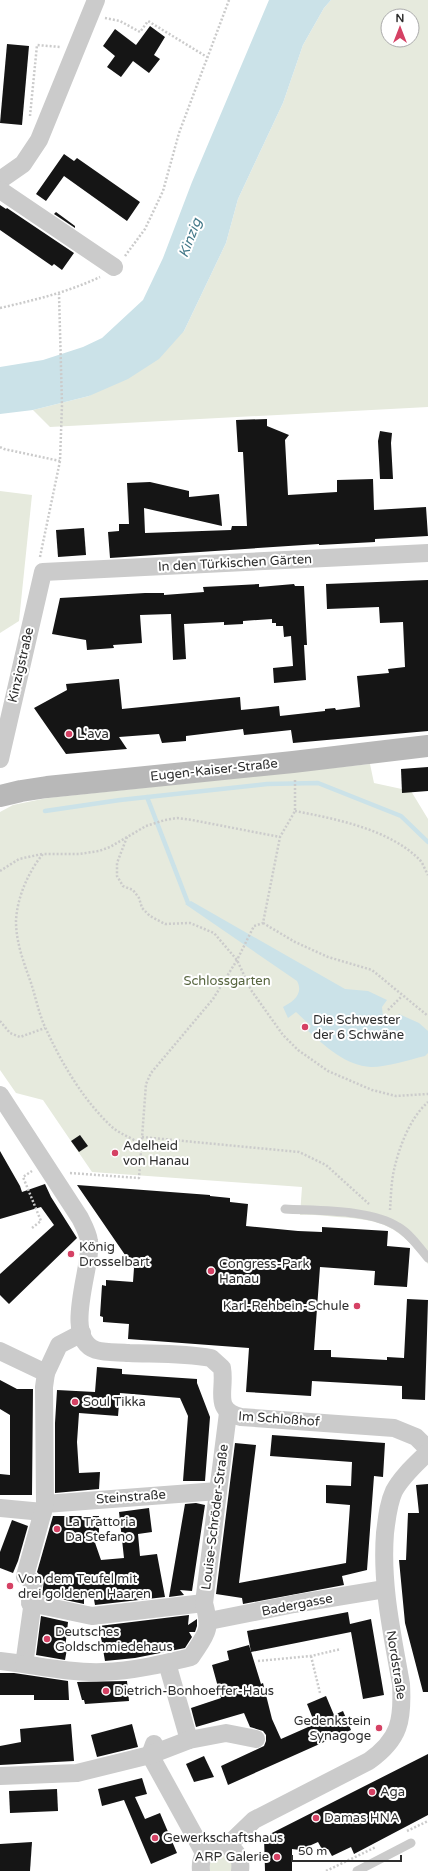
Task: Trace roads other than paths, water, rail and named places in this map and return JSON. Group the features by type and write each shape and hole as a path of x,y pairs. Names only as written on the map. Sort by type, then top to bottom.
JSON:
{"main road":[{"name":"Eugen-Kaiser-Straße","path":"0,796 47,787 285,763 428,746"}],"street":[{"path":"0,180 23,164 39,140 93,7"},
{"path":"0,190 114,267"},
{"name":"In den Türkischen Gärten","path":"42,572 428,553"},
{"name":"Kinzigstraße","path":"0,759 42,572"},
{"path":"0,1095 80,1218 89,1241 89,1262 79,1310 82,1333 59,1345 46,1373 44,1387 44,1508 25,1576 34,1583 30,1603 32,1608 24,1664"},
{"name":"Im Schloßhof","path":"82,1333 86,1342 95,1350 211,1358 222,1368 222,1401 228,1413 241,1417 394,1428 416,1437 428,1449"},
{"path":"0,1351 46,1373"},
{"name":"Louise-Schröder-Straße","path":"209,1622 204,1603 228,1413"},
{"name":"Nordstraße","path":"226,1846 254,1820 369,1761 380,1753 395,1733 402,1712 401,1684 385,1589 384,1551 389,1503 401,1482 428,1452"},
{"name":"Steinstraße","path":"0,1508 44,1508 218,1491"},
{"name":"Badergasse","path":"209,1622 294,1604 385,1589"},
{"path":"30,1603 92,1616 204,1603"},
{"path":"0,1661 64,1670 103,1672 167,1663 191,1658 206,1634 209,1622"},
{"path":"167,1663 189,1740"},
{"path":"0,1776 77,1773 152,1749 226,1733 256,1739"},
{"path":"152,1749 204,1853"},
{"path":"201,1871 200,1865 204,1853 211,1847 226,1846 237,1853 240,1859 240,1871"}],"lane":[{"path":"285,1209 363,1214 389,1222 399,1227 409,1236 428,1258"},
{"path":"357,1871 411,1843"}],"water":[{"name":"Kinzig","path":"269,0 331,0 324,8 303,45 283,103 238,199 226,243 184,331 159,359 128,379 89,396 33,410 0,414 0,367 43,360 83,347 102,338 143,300 163,258 192,182"},
{"path":"191,901 345,989 368,991 387,1000 382,1007 383,1017 391,1019 399,1014 419,1023 428,1031 428,1053 425,1056 398,1063 371,1067 353,1063 336,1054 308,1031 311,1026 296,1012 288,1018 283,1007 294,1000 298,994 299,986 297,981 185,904"}],"waterway":[{"path":"45,811 120,800 267,784 318,783 401,816 428,842"},
{"path":"147,797 188,903"}],"place":[{"name":"L'ava","path":"69,734"},
{"name":"Die Schwester der 6 Schwäne","path":"305,1027"},
{"name":"Adelheid von Hanau","path":"115,1153"},
{"name":"König Drosselbart","path":"71,1254"},
{"name":"Congress-Park Hanau","path":"211,1271"},
{"name":"Karl-Rehbein-Schule","path":"357,1306"},
{"name":"Soul Tikka","path":"75,1402"},
{"name":"La Trattoria Da Stefano","path":"57,1529"},
{"name":"Von dem Teufel mit drei goldenen Haaren","path":"10,1586"},
{"name":"Deutsches Goldschmiedehaus","path":"47,1639"},
{"name":"Dietrich-Bonhoeffer-Haus","path":"106,1691"},
{"name":"Gedenkstein Synagoge","path":"379,1728"},
{"name":"Aga","path":"372,1792"},
{"name":"Damas HNA","path":"316,1818"},
{"name":"Gewerkschaftshaus","path":"155,1838"},
{"name":"ARP Galerie","path":"277,1857"}],"park label":[{"name":"Schlossgarten","path":"227,981"}]}
